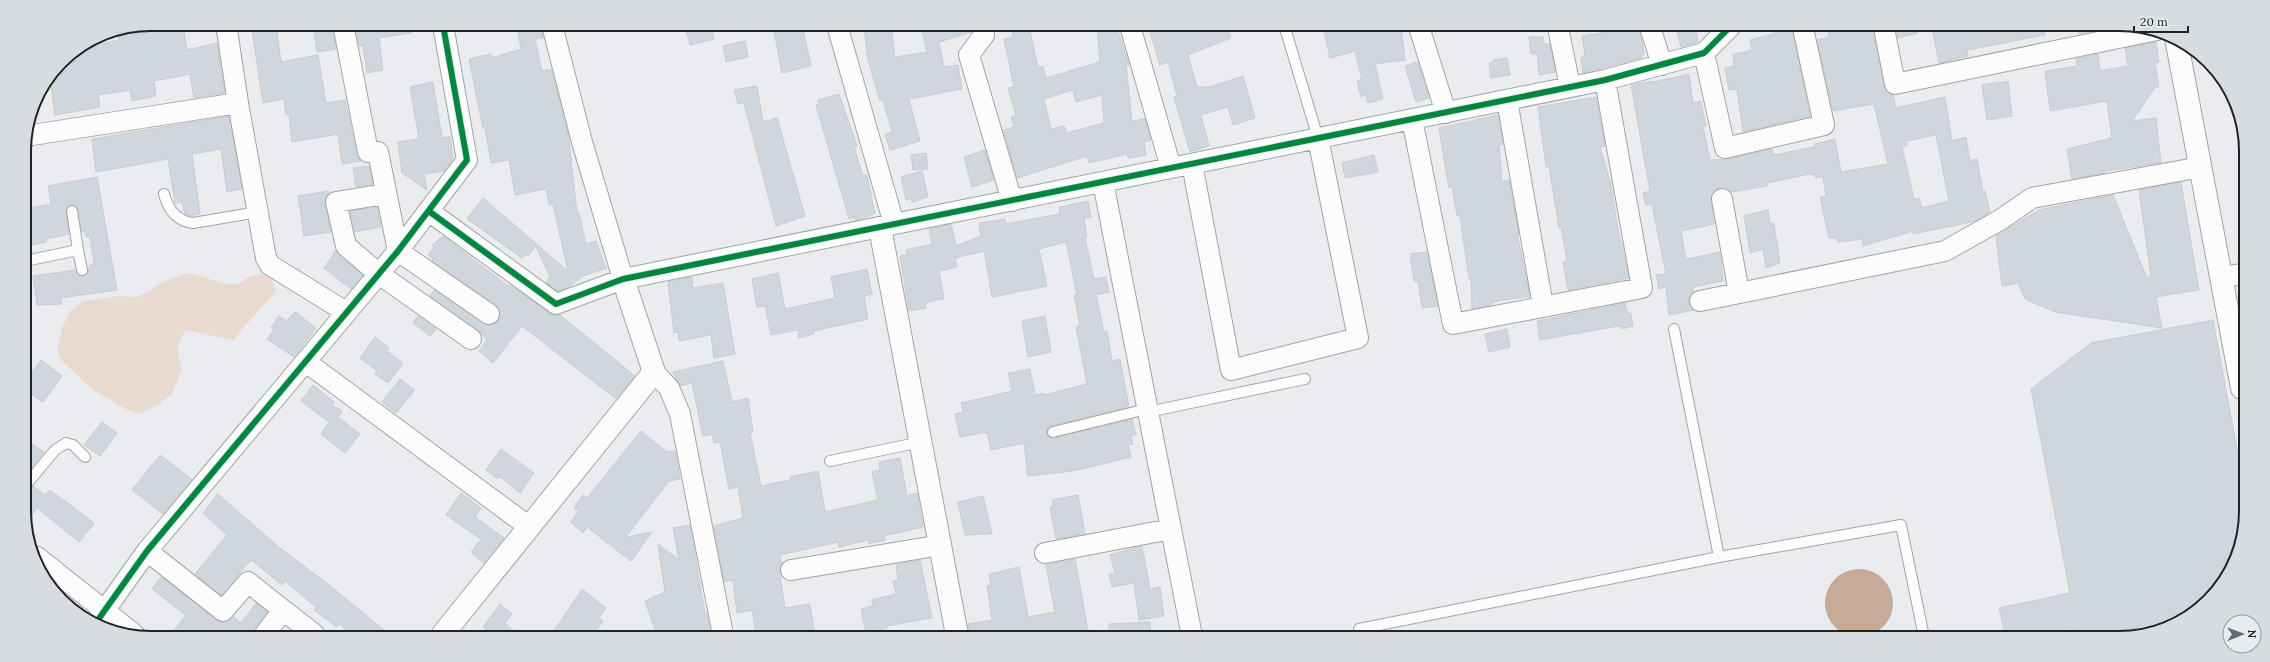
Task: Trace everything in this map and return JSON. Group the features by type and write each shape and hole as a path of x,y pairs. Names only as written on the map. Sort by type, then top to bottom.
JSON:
{"street":[{"path":"227,31 238,103 266,258 270,265 346,312"},
{"path":"344,31 368,152 378,152 385,194 398,251 489,314"},
{"path":"100,617 147,551 430,212 467,160 444,31"},
{"path":"554,31 582,142 623,279 654,372 669,388 680,414 722,631"},
{"path":"838,31 887,226 921,442 956,631"},
{"path":"983,31 984,35 969,55 1012,201"},
{"path":"1131,31 1172,168"},
{"path":"1420,31 1446,113"},
{"path":"1559,31 1570,87"},
{"path":"1651,31 1662,65"},
{"path":"430,212 556,304 623,279 1605,80 1704,53 1726,31"},
{"path":"1704,53 1725,148 1824,125 1803,31"},
{"path":"1885,31 1895,84 2141,33"},
{"path":"2178,46 2239,372"},
{"path":"1412,119 1453,324 1642,288 1605,80"},
{"path":"1507,100 1543,306"},
{"path":"32,135 238,103"},
{"path":"1192,164 1231,370 1358,338 1318,138"},
{"path":"1700,300 1945,251 2000,220 2032,198 2201,166"},
{"path":"1103,182 1191,631"},
{"path":"385,194 336,202 346,246 379,274 471,339"},
{"path":"1722,200 1739,293"},
{"path":"2221,277 2239,275"},
{"path":"306,362 528,526"},
{"path":"445,631 528,526 654,372"},
{"path":"1045,553 1171,529"},
{"path":"791,570 941,545"},
{"path":"147,551 224,610 248,582 310,631"},
{"path":"42,562 100,617 120,627"},
{"path":"267,631 283,610"}],"lane":[{"path":"1286,31 1318,138"},
{"path":"164,194 173,213 185,222 193,223 258,212"},
{"path":"72,211 82,270"},
{"path":"31,260 78,250"},
{"path":"1674,328 1719,557"},
{"path":"1053,432 1305,379"},
{"path":"830,461 921,442"},
{"path":"31,479 55,450 66,443 73,445 85,457"},
{"path":"1359,631 1359,629 1719,557 1902,525 1923,631"}],"shaded area":[{"path":"187,273 222,283 232,284 236,284 251,276 270,276 276,291 233,340 185,330 177,349 182,370 172,393 159,405 139,414 126,409 94,391 61,360 57,350 62,328 70,311 84,301 118,296 137,297 150,291 163,282"},
{"path":"1852,569 1866,569 1878,574 1888,584 1893,596 1893,610 1891,616 1888,622 1879,631 1839,631 1830,622 1825,610 1825,596 1830,584 1840,574"}],"building":[{"path":"143,31 184,31 187,50 217,43 225,93 194,98 190,74 154,81 156,96 132,101 130,90 98,95 100,107 55,115 51,84 66,66 84,51 95,45 119,40 118,36 128,33"},
{"path":"252,31 277,31 281,62 318,55 326,103 345,100 357,154 361,161 342,164 338,134 292,142 289,114 286,115 284,99 263,103"},
{"path":"314,31 333,31 336,49 317,52"},
{"path":"356,31 411,31 411,33 379,38 383,70 367,73 363,45 359,46"},
{"path":"518,31 542,31 543,38 535,39 542,71 551,69 568,132 577,213 579,213 586,244 596,241 606,268 583,276 569,287 558,291 546,283 550,277 536,246 528,256 525,254 522,258 467,219 483,198 568,271 553,204 549,205 546,189 515,195 509,160 491,163 485,128 483,128 469,59 491,54 492,58 521,49"},
{"path":"686,31 712,31 714,39 690,45"},
{"path":"774,31 803,31 811,66 782,73"},
{"path":"864,31 892,31 895,57 927,52 922,31 972,31 939,42 944,67 958,65 962,89 909,99 920,141 890,150 885,134 892,132 883,100 880,101 868,60"},
{"path":"1012,31 1030,31 1038,68 1043,66 1046,78 1100,62 1097,31 1118,31 1129,65 1126,65 1132,121 1145,119 1151,140 1144,142 1146,155 1128,158 1127,154 1089,163 1087,156 1017,178 1004,132 1004,130 1014,127 1011,117 1016,115 1008,88 1014,87 1004,39 1013,37","holes":["1073,90 1076,102 1102,95 1104,123 1066,133 1064,126 1051,129 1044,99"]},
{"path":"1150,31 1229,31 1231,38 1188,55 1197,87 1210,87 1243,76 1255,118 1233,125 1228,107 1201,115 1209,146 1190,152 1174,97 1177,96 1168,62 1160,65"},
{"path":"1324,31 1401,31 1405,60 1375,64 1383,99 1368,103 1366,94 1361,97 1357,81 1362,79 1355,51 1330,58"},
{"path":"1611,31 1640,31 1644,53 1641,58 1583,73 1581,58 1585,55 1582,36"},
{"path":"1677,31 1696,31 1698,42 1681,47"},
{"path":"1775,31 1793,31 1810,116 1743,132 1737,89 1729,90 1725,68 1734,66 1733,55 1752,50 1750,40 1775,33"},
{"path":"1828,31 1874,31 1884,86 1887,92 1893,95 1896,108 1945,97 1952,141 1966,137 1970,161 1977,159 1983,192 1985,191 1990,212 1976,221 1913,234 1913,231 1863,246 1862,239 1838,242 1836,238 1829,238 1820,197 1826,196 1823,177 1816,178 1815,175 1810,174 1767,183 1767,186 1731,192 1726,188 1720,188 1711,196 1714,224 1681,231 1686,259 1720,252 1723,281 1693,287 1694,292 1689,297 1689,303 1694,310 1669,315 1666,287 1659,289 1656,275 1666,274 1652,205 1646,205 1643,193 1650,191 1631,85 1654,82 1689,74 1693,103 1701,101 1706,126 1703,127 1710,160 1728,159 1772,149 1773,155 1815,147 1815,144 1835,139 1841,172 1888,164 1874,104 1833,111 1817,40 1829,37","holes":["1936,135 1949,201 1922,208 1919,198 1914,199 1902,147 1907,145 1906,141"]},
{"path":"1897,31 1918,31 1918,33 1898,38"},
{"path":"1933,31 2044,31 2045,35 1967,50 1968,56 1939,63"},
{"path":"2078,31 2094,31 2079,34"},
{"path":"1529,37 1543,37 1544,44 1550,44 1555,72 1539,75 1537,54 1531,54"},
{"path":"745,41 748,57 726,62 723,46"},
{"path":"2156,42 2159,62 2155,63 2159,87 2155,87 2132,121 2156,118 2161,163 2104,171 2105,173 2072,179 2067,149 2112,138 2107,101 2050,111 2045,71 2077,66 2076,59 2098,54 2100,71 2128,66 2125,48"},
{"path":"1507,58 1510,75 1491,78 1489,64 1494,60"},
{"path":"1418,62 1429,98 1416,102 1405,66"},
{"path":"2008,81 2012,116 1987,120 1982,85"},
{"path":"433,82 442,138 450,137 453,159 444,171 424,174 427,190 402,173 398,142 419,139 410,87"},
{"path":"757,86 763,122 777,118 805,216 776,226 744,103 738,104 734,90"},
{"path":"839,94 857,146 854,147 863,176 867,175 875,214 855,220 854,217 849,219 816,105 819,104 818,100"},
{"path":"1596,97 1605,146 1600,147 1611,185 1618,230 1629,278 1568,290 1563,262 1567,261 1561,227 1559,228 1549,167 1546,167 1538,107"},
{"path":"1498,115 1503,144 1499,145 1502,181 1509,180 1519,234 1517,234 1530,296 1492,302 1493,305 1472,309 1471,279 1469,279 1460,216 1457,216 1452,187 1449,188 1439,128"},
{"path":"229,116 242,189 227,192 221,149 192,154 200,214 189,216 185,214 182,202 175,203 168,159 96,172 92,139"},
{"path":"985,150 994,180 972,187 964,157"},
{"path":"926,153 928,169 913,170 911,155"},
{"path":"1374,155 1378,172 1345,178 1342,163"},
{"path":"369,166 373,184 356,187 353,168"},
{"path":"922,171 928,197 912,202 911,199 906,200 901,177"},
{"path":"97,177 117,290 61,298 62,304 37,305 33,276 75,270 77,275 84,276 88,272 90,265 94,264 90,236 86,237 85,231 82,232 77,207 71,205 66,209 69,234 46,239 46,242 31,245 31,208 51,204 48,186"},
{"path":"2181,182 2199,290 2156,297 2162,328 2055,312 2025,299 2018,283 2002,286 1996,236 2039,210 2113,195 2147,278 2151,277 2139,190"},
{"path":"329,191 325,204 331,232 304,236 298,196"},
{"path":"1088,201 1091,217 1084,218 1087,237 1085,237 1094,279 1106,277 1109,292 1096,295 1104,332 1107,331 1112,361 1120,359 1129,407 1051,426 1048,428 1047,433 1049,437 1055,438 1132,419 1136,434 1131,436 1133,444 1128,445 1131,457 1073,471 1028,476 1024,443 991,450 987,432 960,437 955,414 963,412 961,403 1012,391 1008,373 1030,369 1035,395 1044,393 1045,395 1087,384 1076,327 1080,326 1074,295 1077,295 1066,242 1039,249 1047,286 992,297 984,251 955,258 957,267 939,271 944,299 926,302 926,308 909,311 900,256 907,255 906,250 932,244 929,229 951,224 956,246 981,236 979,223 1005,219 1006,224 1060,214 1059,207"},
{"path":"377,207 381,227 355,232 350,211"},
{"path":"1768,210 1770,223 1774,224 1780,263 1766,268 1763,249 1750,253 1744,216"},
{"path":"443,236 508,286 510,285 550,313 560,315 635,376 616,399 522,326 493,363 479,351 487,340 478,330 430,296 434,290 488,325 498,321 500,309 432,261 433,259 428,255 434,247 432,245"},
{"path":"336,250 363,275 351,289 324,268"},
{"path":"1427,252 1438,306 1422,308 1418,281 1414,281 1410,254"},
{"path":"867,269 872,294 864,296 868,319 814,331 814,334 799,338 798,330 771,335 765,306 757,307 752,279 778,273 785,309 835,298 831,277"},
{"path":"692,277 693,288 723,283 735,354 714,358 711,335 679,341 678,332 674,333 668,282"},
{"path":"1625,303 1627,311 1631,314 1633,326 1622,329 1619,326 1540,340 1537,321"},
{"path":"295,312 316,328 294,357 267,339 274,330 271,327 279,316 286,321"},
{"path":"418,316 436,329 430,336 413,323"},
{"path":"1045,316 1051,352 1028,357 1022,321"},
{"path":"2213,320 2239,460 2239,511 2235,542 2223,571 2209,590 2186,611 2169,620 2121,631 2077,631 2077,629 2068,631 2004,631 1999,608 2070,593 2031,389 2091,343"},
{"path":"1507,329 1510,347 1489,352 1485,334"},
{"path":"375,337 389,348 387,351 403,363 388,383 375,374 377,371 360,358"},
{"path":"41,360 62,376 43,402 31,394 33,390 31,389 31,373"},
{"path":"723,361 732,402 748,398 753,432 750,433 761,486 790,480 790,477 818,471 825,512 878,500 872,472 880,470 879,462 900,458 907,496 917,493 923,527 884,536 885,540 869,544 868,540 839,547 838,542 780,555 782,564 779,569 785,608 810,604 814,631 755,631 752,610 737,613 733,580 724,582 714,526 743,518 738,487 729,489 720,442 714,443 712,434 703,436 692,383 680,386 673,372"},
{"path":"400,379 415,390 396,413 382,402"},
{"path":"313,385 334,402 332,405 342,411 338,417 360,434 345,453 321,434 329,422 301,401"},
{"path":"102,422 117,433 100,456 84,445"},
{"path":"641,431 667,452 675,451 680,479 669,481 626,537 652,532 631,561 587,527 583,533 571,522 579,511 574,508 583,495 587,498"},
{"path":"31,443 44,452 31,469"},
{"path":"501,449 534,473 520,493 500,477 498,479 486,470"},
{"path":"160,455 192,479 163,514 132,490"},
{"path":"33,486 45,495 50,490 94,523 79,542 37,508 31,516 31,487"},
{"path":"461,493 481,508 475,517 504,538 484,563 471,552 481,539 446,515"},
{"path":"218,494 280,548 329,585 385,631 347,631 339,624 337,627 314,610 316,607 285,581 282,585 251,560 221,595 195,574 227,535 203,513"},
{"path":"1078,495 1085,534 1056,539 1050,507 1054,506 1052,500"},
{"path":"983,496 992,534 965,535 958,502"},
{"path":"690,525 705,614 707,614 710,631 656,631 645,601 665,592 658,544 679,560 673,528"},
{"path":"1142,546 1150,589 1160,587 1164,616 1139,620 1134,583 1112,587 1109,574 1115,573 1110,555"},
{"path":"1075,559 1088,631 969,631 968,624 992,620 987,586 991,585 989,574 1019,567 1028,617 1055,612 1046,565"},
{"path":"920,560 932,618 886,626 887,628 874,631 866,631 861,609 873,606 872,600 896,594 893,581 898,580 896,564"},
{"path":"161,577 221,622 227,622 233,617 241,623 256,603 267,612 253,631 173,631 186,615 152,589"},
{"path":"582,589 606,608 599,618 603,621 596,631 554,631"},
{"path":"500,604 512,614 505,623 514,631 488,631 483,627"},
{"path":"1150,622 1151,631 1109,631 1109,624"}],"cycle path":[{"path":"99,619 147,551 398,251 467,160 444,31"},
{"path":"430,212 556,304 623,279 1605,80 1704,53 1726,31"}]}
